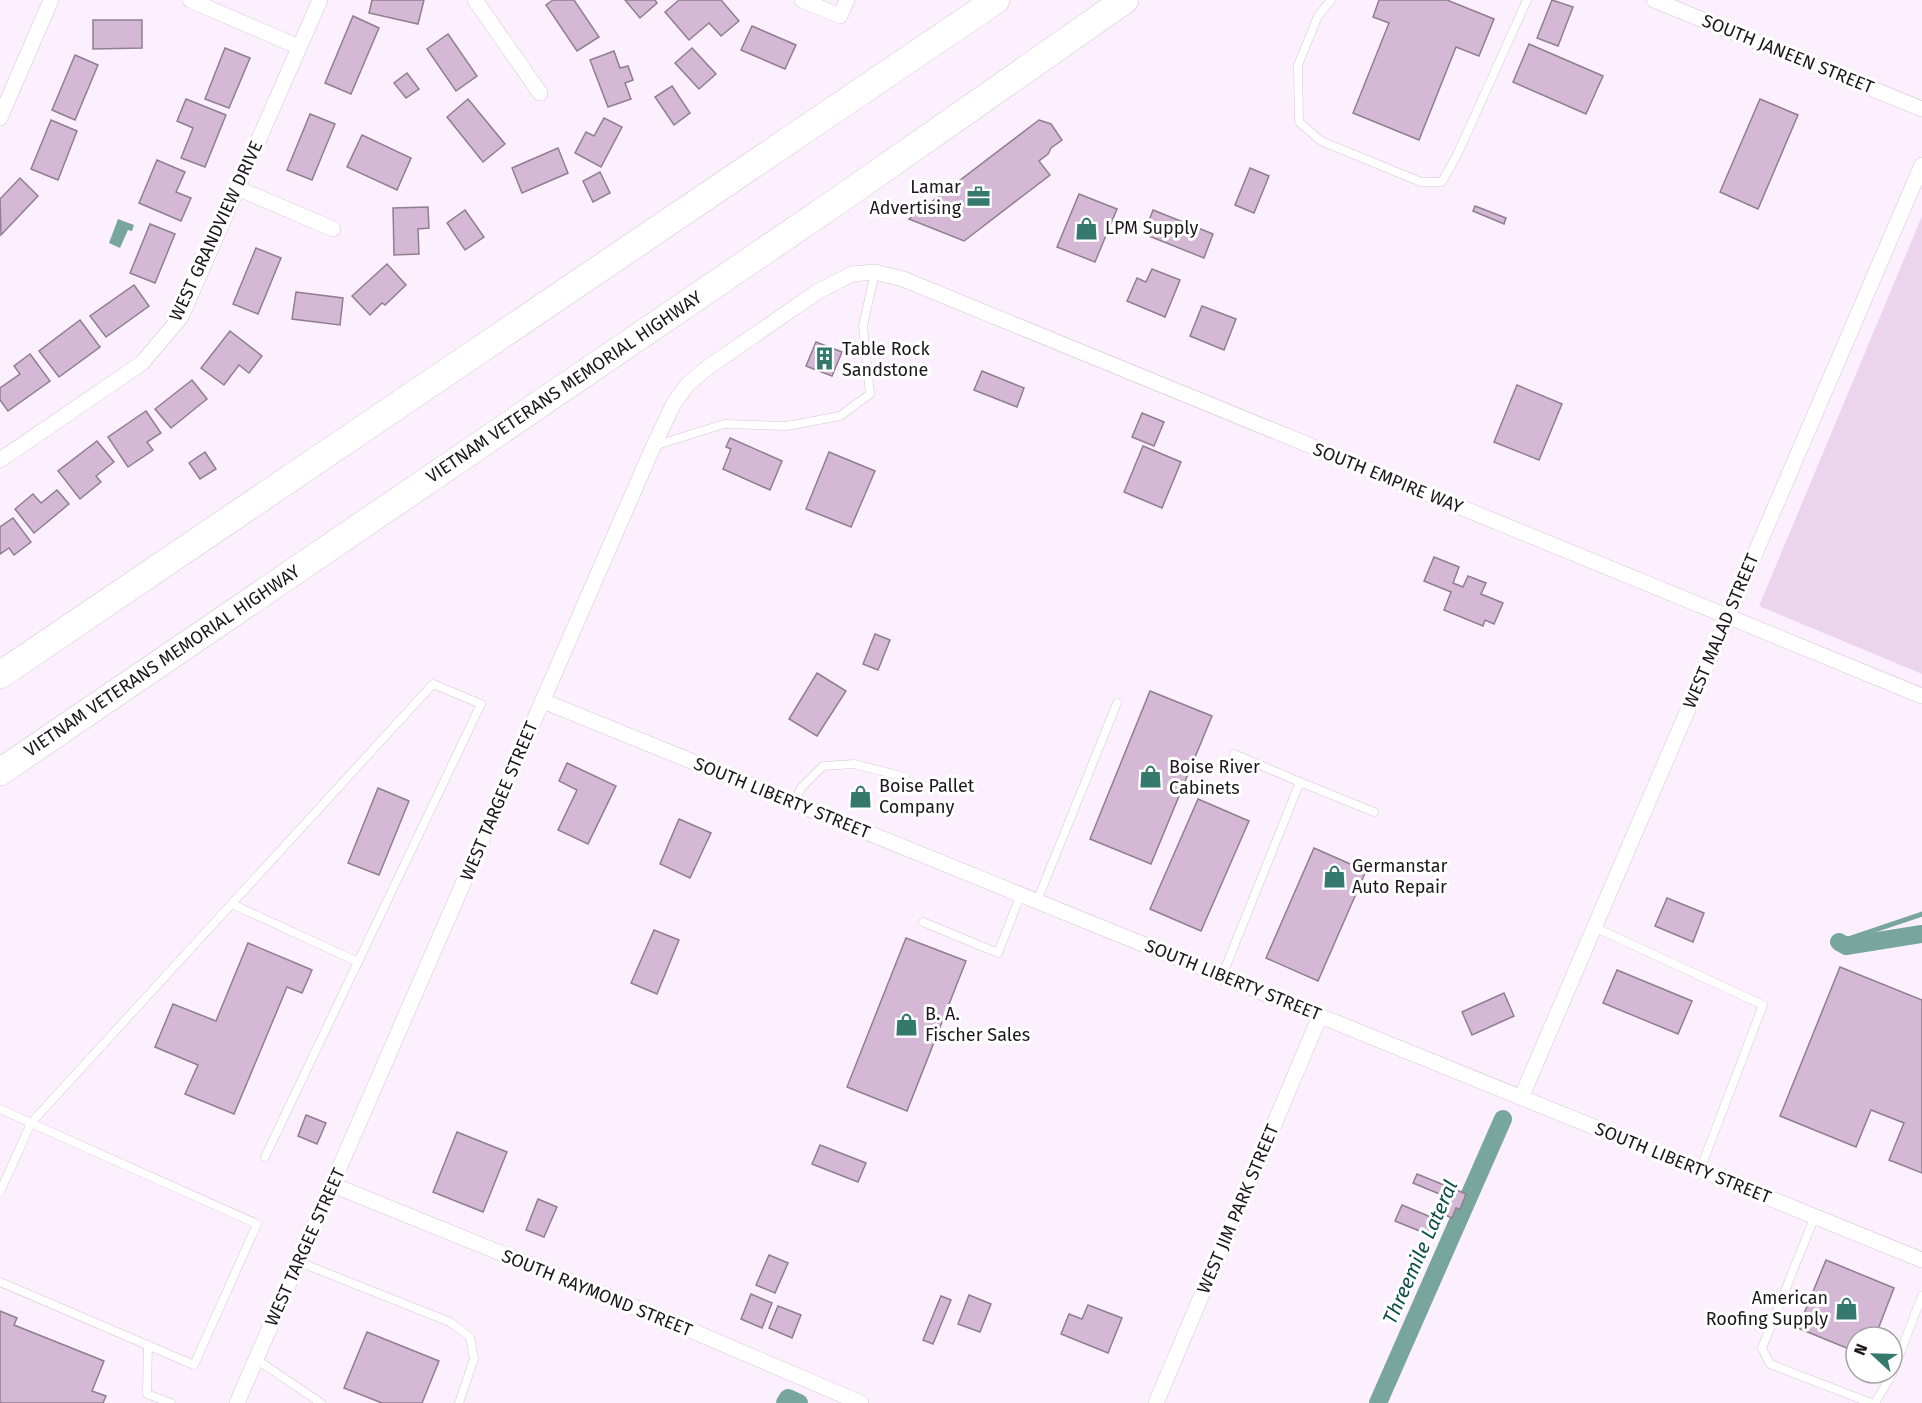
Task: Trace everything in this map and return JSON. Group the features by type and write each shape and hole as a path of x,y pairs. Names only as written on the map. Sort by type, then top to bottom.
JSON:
{"highway":[{"path":"0,675 996,0"},
{"name":"VIETNAM VETERANS MEMORIAL HIGHWAY","path":"0,772 842,198 1125,0"}],"street":[{"path":"0,118 51,0"},
{"path":"190,0 299,47"},
{"name":"WEST GRANDVIEW DRIVE","path":"0,460 142,363 181,317 320,0"},
{"path":"475,0 540,93"},
{"path":"802,0 840,16 847,0"},
{"name":"SOUTH JANEEN STREET","path":"1654,0 1922,109"},
{"name":"WEST MALAD STREET","path":"1521,1098 1922,165"},
{"path":"237,188 333,229"},
{"name":"SOUTH EMPIRE WAY","path":"852,274 875,272 903,279 1922,696"},
{"name":"WEST TARGEE STREET","path":"237,1403 674,403 688,384 707,368 817,292 852,274"},
{"name":"SOUTH LIBERTY STREET","path":"543,701 1922,1260"},
{"name":"WEST JIM PARK STREET","path":"1156,1403 1320,1016"},
{"name":"SOUTH RAYMOND STREET","path":"333,1185 682,1327 861,1403"}],"lane":[{"path":"1331,0 1318,16 1298,65 1299,122 1321,141 1421,182 1442,182 1527,0"},
{"path":"653,447 724,424 787,426 840,416 870,394 863,326 875,272"},
{"path":"0,1192 31,1123 433,684 481,704 265,1157"},
{"path":"1037,901 1117,703"},
{"path":"1234,754 1374,813"},
{"path":"794,803 801,788 823,766 854,764 905,777"},
{"path":"1222,976 1300,782"},
{"path":"923,922 998,953 1021,894"},
{"path":"232,904 358,962"},
{"path":"1594,927 1763,1005 1700,1170"},
{"path":"0,1109 257,1224 194,1365 0,1282"},
{"path":"1815,1216 1762,1348 1770,1364 1873,1403 1892,1374 1922,1296"},
{"path":"298,1262 450,1322 470,1336 474,1359 459,1403"},
{"path":"144,1403 147,1394 148,1345"},
{"path":"256,1359 321,1403"},
{"path":"147,1394 171,1403"}],"shaded area":[{"path":"1922,216 1922,674 1759,606"},
{"path":"118,219 134,225 132,231 128,230 120,248 109,243"}],"building":[{"path":"372,0 424,0 418,24 369,13"},
{"path":"553,0 574,0 599,37 577,51 546,5"},
{"path":"625,0 655,0 657,3 640,18"},
{"path":"679,0 721,0 739,21 721,36 709,23 689,40 665,12"},
{"path":"1379,0 1447,0 1494,19 1479,56 1456,47 1419,140 1353,113 1389,23 1373,17"},
{"path":"1552,0 1573,7 1558,46 1537,38"},
{"path":"353,16 379,28 351,94 325,83"},
{"path":"93,20 142,20 142,48 93,49"},
{"path":"752,26 796,45 785,69 741,50"},
{"path":"448,34 477,76 456,91 427,49"},
{"path":"1529,44 1603,76 1586,114 1513,82"},
{"path":"225,48 250,58 229,108 205,99"},
{"path":"692,48 716,74 699,89 675,63"},
{"path":"614,51 620,68 628,66 633,80 625,83 631,99 608,107 590,60"},
{"path":"75,55 98,65 75,120 52,110"},
{"path":"407,73 419,89 406,98 394,83"},
{"path":"672,86 690,113 674,125 655,97"},
{"path":"186,99 226,115 205,167 181,158 193,128 177,121"},
{"path":"468,99 505,144 483,162 447,117"},
{"path":"1760,99 1798,115 1758,209 1720,192"},
{"path":"310,114 335,124 312,180 287,170"},
{"path":"604,118 622,127 601,167 575,153 586,132 594,136"},
{"path":"51,120 77,131 58,180 31,169"},
{"name":"Lamar Advertising","path":"1039,120 1051,124 1062,140 1039,161 1050,175 964,241 909,219"},
{"path":"362,135 411,158 397,190 347,167"},
{"path":"558,148 568,173 522,193 512,168"},
{"path":"157,160 185,172 176,192 191,198 181,221 139,203"},
{"path":"1250,168 1269,176 1254,213 1235,205"},
{"path":"600,172 610,193 593,202 583,181"},
{"path":"20,178 38,196 1,235 0,199"},
{"name":"LPM Supply","path":"1079,194 1117,209 1095,262 1057,247"},
{"path":"1475,206 1506,218 1504,224 1473,211"},
{"path":"428,207 429,228 418,229 419,254 394,255 393,208"},
{"path":"465,210 484,237 465,250 447,223"},
{"path":"1153,210 1213,234 1204,258 1144,234"},
{"path":"150,224 175,234 155,283 130,273"},
{"path":"256,248 281,258 258,314 233,304"},
{"path":"387,264 406,285 385,305 382,303 370,315 352,296"},
{"path":"1152,269 1180,280 1165,317 1127,301 1137,278 1146,282"},
{"path":"134,285 149,306 106,337 90,316"},
{"path":"296,292 343,298 340,325 292,319"},
{"path":"1202,306 1236,319 1224,350 1190,336"},
{"path":"80,320 100,347 59,377 39,351"},
{"path":"230,331 262,356 249,373 239,365 224,385 201,368"},
{"name":"Table Rock Sandstone","path":"816,342 842,352 832,376 806,366"},
{"path":"30,354 50,381 8,411 0,400 0,388 20,374 14,366"},
{"path":"982,371 1024,388 1017,407 974,390"},
{"path":"192,380 207,399 171,428 155,409"},
{"path":"1517,385 1562,404 1539,460 1494,442"},
{"path":"146,411 161,433 147,442 153,450 128,467 108,437"},
{"path":"1142,413 1164,422 1154,446 1132,437"},
{"path":"730,438 782,461 770,490 723,469 731,449 726,447"},
{"path":"97,441 114,462 96,476 101,482 80,499 58,471"},
{"path":"1143,446 1181,462 1162,508 1124,492"},
{"path":"205,452 216,469 200,479 189,463"},
{"path":"829,452 875,471 851,527 806,509"},
{"path":"57,490 69,504 34,533 15,509 33,494 41,503"},
{"path":"13,518 31,542 14,555 9,548 0,554 0,527"},
{"path":"1434,557 1459,567 1453,583 1463,587 1468,576 1486,583 1481,594 1503,603 1494,624 1485,620 1483,626 1444,610 1451,592 1424,581"},
{"path":"875,634 890,640 878,670 863,664"},
{"path":"817,673 846,691 817,736 789,719"},
{"name":"Boise River Cabinets","path":"1150,691 1212,716 1151,864 1090,839"},
{"path":"567,763 616,786 588,844 558,830 577,790 559,781"},
{"path":"378,788 409,801 379,875 348,863"},
{"path":"1198,799 1249,821 1201,931 1150,909"},
{"path":"679,819 711,833 690,878 660,864"},
{"path":"1314,848 1366,871 1318,981 1266,958"},
{"path":"1667,898 1704,913 1693,942 1655,926"},
{"path":"654,930 679,940 657,994 631,983"},
{"name":"B. A. Fischer Sales","path":"906,938 966,961 907,1111 847,1087"},
{"path":"248,943 312,970 302,993 287,987 234,1114 185,1094 198,1065 155,1047 173,1004 216,1021"},
{"path":"1840,967 1922,1000 1922,1173 1889,1160 1904,1123 1871,1110 1856,1147 1780,1116"},
{"path":"1617,970 1692,1001 1678,1034 1603,1003"},
{"path":"1504,993 1514,1016 1472,1035 1462,1012"},
{"path":"306,1115 326,1123 317,1144 298,1136"},
{"path":"457,1132 507,1152 483,1212 433,1192"},
{"path":"820,1145 866,1163 858,1182 812,1164"},
{"path":"1417,1174 1466,1194 1460,1209 1456,1208 1452,1218 1436,1211 1442,1195 1413,1183"},
{"path":"538,1199 557,1207 544,1237 526,1230"},
{"path":"1402,1205 1433,1218 1427,1234 1395,1221"},
{"path":"769,1255 788,1263 775,1293 756,1285"},
{"name":"American Roofing Supply","path":"1826,1260 1894,1288 1880,1325 1844,1325 1844,1347 1798,1328"},
{"path":"751,1294 772,1303 762,1328 741,1319"},
{"path":"969,1295 991,1304 980,1332 958,1324"},
{"path":"941,1296 951,1300 933,1344 923,1340"},
{"path":"1088,1305 1122,1318 1108,1353 1061,1334 1069,1314 1082,1319"},
{"path":"778,1306 801,1315 792,1338 769,1328"},
{"path":"0,1311 17,1318 14,1325 104,1361 92,1391 106,1396 103,1403 0,1403"},
{"path":"367,1332 439,1361 422,1403 382,1403 344,1388"}],"waterway":[{"path":"1839,942 1922,914"},
{"name":"Threemile Lateral","path":"1839,942 1846,946 1922,934"},
{"name":"Threemile Lateral","path":"1378,1403 1503,1119"},
{"name":"Threemile Lateral","path":"785,1403 788,1398 799,1403"}],"place":[{"name":"Lamar Advertising","path":"979,197"},
{"name":"LPM Supply","path":"1087,228"},
{"name":"Table Rock Sandstone","path":"824,359"},
{"name":"Boise River Cabinets","path":"1151,777"},
{"name":"Boise Pallet Company","path":"861,796"},
{"name":"Germanstar Auto Repair","path":"1334,876"},
{"name":"B. A. Fischer Sales","path":"907,1024"},
{"name":"American Roofing Supply","path":"1846,1308"}]}
